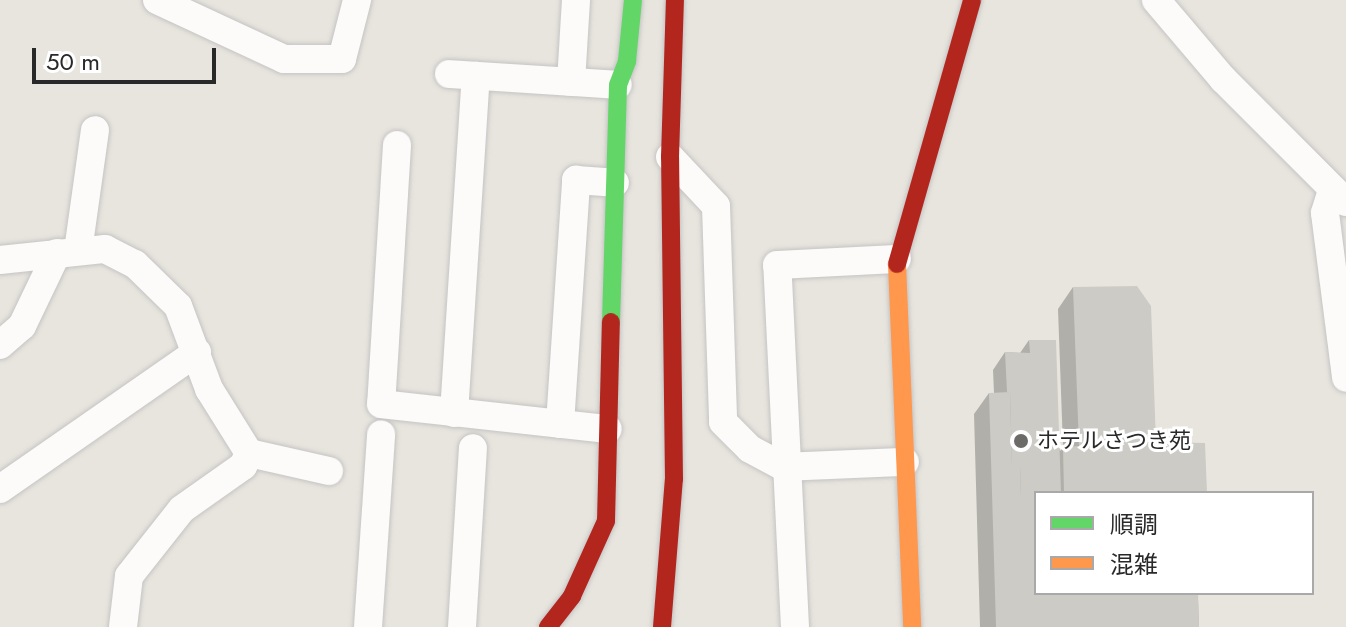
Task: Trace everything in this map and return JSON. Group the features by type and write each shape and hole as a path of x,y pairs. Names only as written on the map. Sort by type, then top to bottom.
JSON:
{"street":[{"path":"157,0 284,59 342,59 357,0"},
{"path":"571,82 576,0"},
{"path":"548,627 572,596 606,521 618,85 627,61 633,0"},
{"path":"662,627 674,479 670,157 675,0"},
{"path":"912,627 897,259 972,0"},
{"path":"1156,0 1223,79 1339,196 1325,213 1346,378"},
{"path":"454,413 463,75 618,85"},
{"path":"0,345 22,326 68,252 95,130"},
{"path":"397,145 381,404 608,429"},
{"path":"670,157 716,206 723,422 750,449 784,467 905,462"},
{"path":"560,424 576,180 615,183"},
{"path":"0,260 105,249 135,264 178,306 209,389 249,453 329,471"},
{"path":"795,627 784,467 777,265 897,259"},
{"path":"0,489 197,352"},
{"path":"368,627 381,434"},
{"path":"462,627 473,448"},
{"path":"123,627 129,576 182,509 243,466 249,453"}],"building":[{"path":"1137,286 1151,306 1156,442 1205,443 1207,491 1064,491 1063,447 1079,446 1073,287"},
{"name":"ホテルさつき苑","path":"1029,340 1056,340 1061,491 1034,491 1034,496 1021,496 1020,466 1012,466 1010,392 1007,392 1005,352 1030,353"},
{"path":"1010,392 1012,466 1020,466 1021,496 1034,496 1034,595 1198,595 1199,627 996,627 989,393"}],"traffic: fast":[{"path":"611,322 618,85 627,61 633,0"}],"traffic: slow":[{"path":"897,264 912,627"}],"traffic: jam":[{"path":"662,627 674,479 670,157 675,0"},
{"path":"897,264 972,0"},
{"path":"548,627 572,596 606,521 611,322"}],"place":[{"name":"ホテルさつき苑","path":"1021,441"}]}
